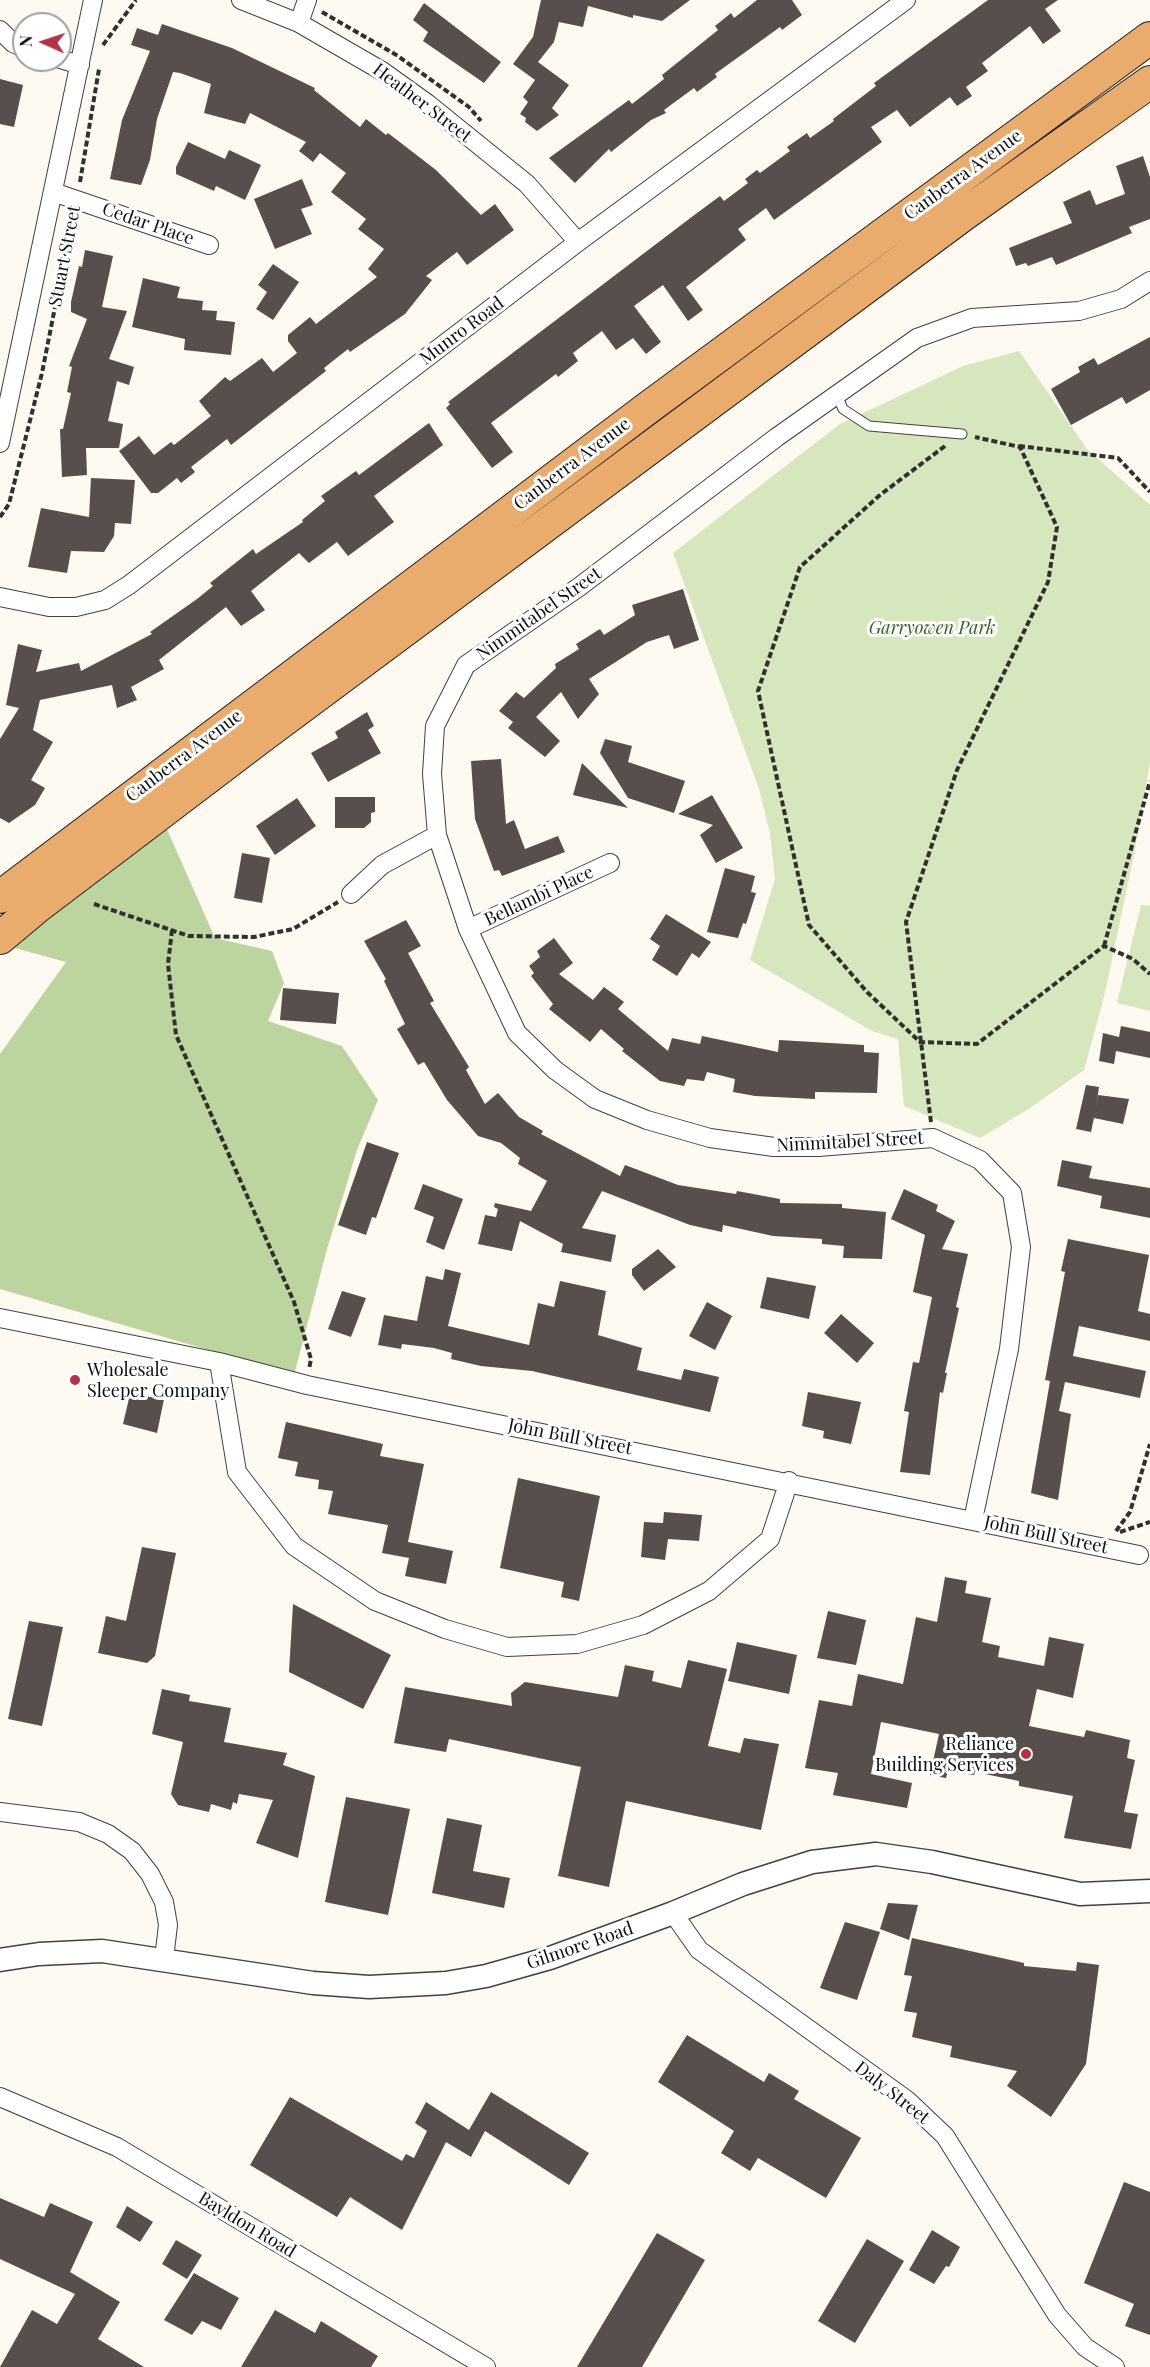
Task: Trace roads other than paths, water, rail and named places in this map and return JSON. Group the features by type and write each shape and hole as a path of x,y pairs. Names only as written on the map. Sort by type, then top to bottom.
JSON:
{"highway":[{"name":"Canberra Avenue","path":"0,897 658,399 1150,38"},
{"name":"Canberra Avenue","path":"0,938 46,900 271,730 963,215 1150,82"}],"street":[{"name":"Stuart Street","path":"0,443 93,0"},
{"name":"Heather Street","path":"241,0 298,23 382,70 527,184 578,242"},
{"path":"298,23 307,0"},
{"name":"Munro Road","path":"0,597 63,608 105,600 129,585 578,242 906,0"},
{"path":"0,30 12,42"},
{"path":"72,62 80,64"},
{"name":"Cedar Place","path":"53,192 209,245"},
{"name":"Nimmitabel Street","path":"974,1520 1009,1349 1021,1247 1012,1193 980,1160 933,1138 818,1147 774,1147 710,1138 647,1120 594,1100 555,1070 518,1033 468,929 436,835 432,774 435,726 466,665 579,587 777,437 917,338 972,318 1079,311 1121,299 1150,281"},
{"path":"351,894 382,865 436,835"},
{"name":"Bellambi Place","path":"468,929 610,863"},
{"name":"John Bull Street","path":"0,1318 219,1362 307,1385 1145,1554"},
{"path":"219,1362 237,1472 294,1545 375,1601 444,1629 507,1647 577,1644 643,1626 709,1591 770,1539 789,1481"},
{"path":"0,1812 79,1822 108,1834 132,1851 150,1874 164,1902 168,1925 164,1959"},
{"name":"Gilmore Road","path":"0,1960 39,1954 84,1951 120,1952 314,1983 369,1988 446,1983 486,1977 550,1958 673,1913 743,1884 812,1862 876,1854 932,1862 1080,1894 1150,1891"},
{"name":"Daly Street","path":"673,1913 699,1950 907,2100 945,2136 1057,2315 1085,2347 1115,2367"},
{"name":"Bayldon Road","path":"0,2097 117,2147 486,2367"}],"lane":[{"path":"837,394 843,409 869,426 962,434"}],"place":[{"name":"Wholesale Sleeper Company","path":"75,1380"},
{"name":"Reliance Building Services","path":"1026,1754"}],"park label":[{"name":"Garryowen Park","path":"932,628"}]}
